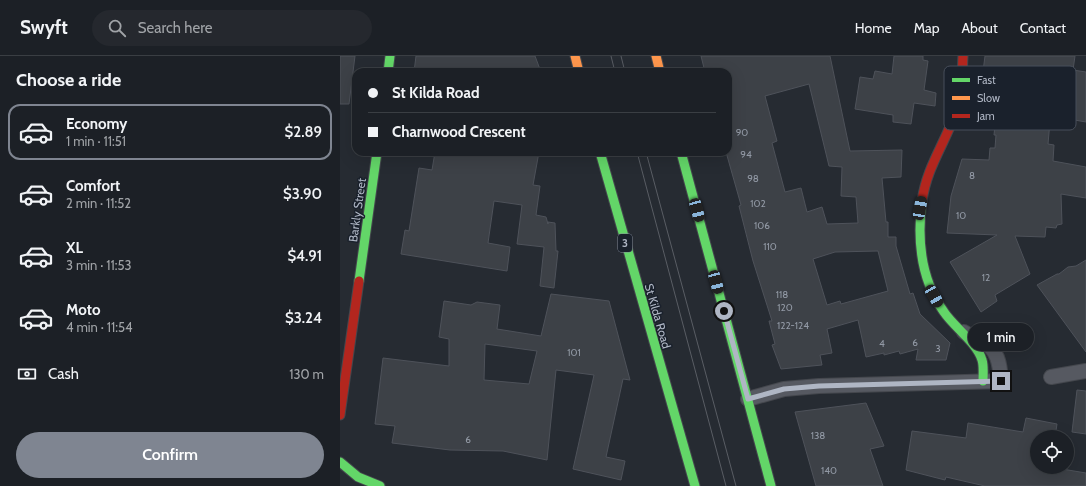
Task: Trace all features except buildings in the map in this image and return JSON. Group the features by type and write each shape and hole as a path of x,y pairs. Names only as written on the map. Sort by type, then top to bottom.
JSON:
{"main road":[{"path":"388,68 390,56"},
{"path":"575,56 578,68"},
{"path":"656,56 659,68"},
{"path":"962,56 962,66"},
{"path":"947,130 931,166 924,188 920,208 919,228 921,252 926,276 934,296 944,313 981,357 984,381"},
{"name":"Barkly Street","path":"340,415 376,156"},
{"name":"St Kilda Road","path":"601,156 695,486"},
{"path":"682,156 771,486"},
{"path":"340,462 351,473 361,479 380,486"}],"street":[{"path":"748,399 784,389 819,386 1001,381 999,360 994,350 986,343 966,334 955,326"},
{"path":"1051,377 1086,371"}],"tram line":[{"path":"611,56 614,68"},
{"path":"621,56 624,68"},
{"path":"638,156 726,486"},
{"path":"647,156 736,486"}],"traffic: fast":[{"path":"388,68 390,56"},
{"path":"359,281 376,156"},
{"path":"601,156 695,486"},
{"path":"682,156 771,486"},
{"path":"922,201 920,230 922,259 930,286 936,300 944,312 970,341 979,354 983,365 983,381"},
{"path":"340,462 358,477 380,486"}],"traffic: slow":[{"path":"575,56 578,68"},
{"path":"656,56 659,68"}],"traffic: jam":[{"path":"963,56 963,66"},
{"path":"922,201 928,176 948,130"},
{"path":"340,415 359,281"}],"route":[{"path":"724,311 748,399 784,389 819,386 1001,381"}]}
